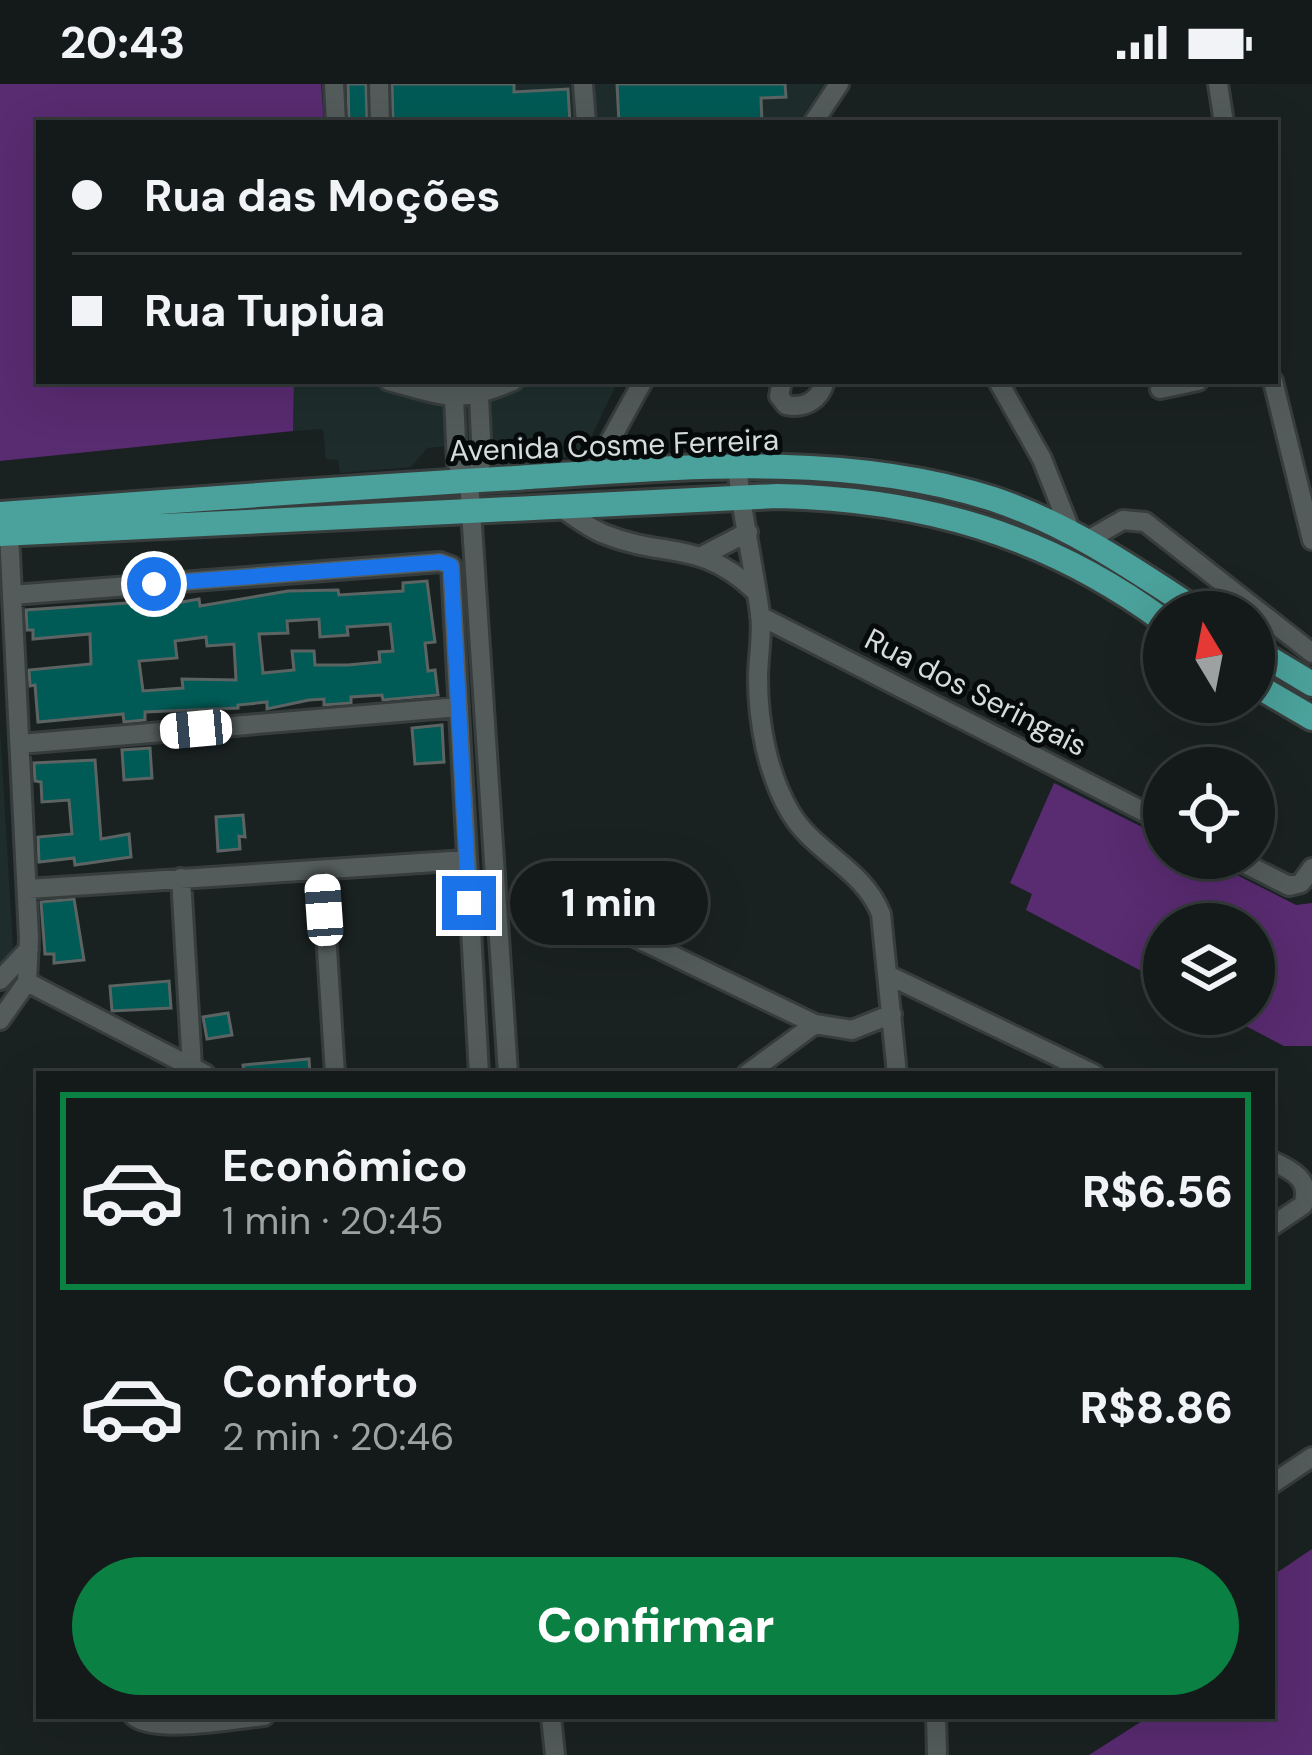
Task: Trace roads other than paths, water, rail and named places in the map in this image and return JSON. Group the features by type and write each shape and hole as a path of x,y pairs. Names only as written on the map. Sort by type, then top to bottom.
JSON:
{"main road":[{"name":"Avenida Cosme Ferreira","path":"3,527 469,480 737,466 889,476 995,500 1078,537 1165,591"},
{"name":"Avenida Cosme Ferreira","path":"3,527 848,498 986,526 1085,571 1143,605"},
{"path":"1275,662 1312,684"},
{"path":"1275,697 1312,718"}],"street":[{"path":"334,84 336,120"},
{"path":"379,84 380,120"},
{"path":"583,84 586,120"},
{"path":"815,120 839,84"},
{"path":"1219,84 1224,120"},
{"path":"400,384 454,398 478,396 506,384"},
{"path":"594,470 641,384"},
{"path":"781,384 779,396 786,406 796,407 810,403 824,384"},
{"path":"1000,384 1078,537 1123,520 1144,522 1312,653"},
{"path":"1160,389 1184,384"},
{"path":"1274,384 1312,540"},
{"path":"469,480 482,461 478,396"},
{"path":"454,398 457,463 469,480 508,1071"},
{"path":"737,466 760,616 758,682 773,776 806,834 874,896 881,914 897,1071"},
{"path":"562,508 602,533 704,555 734,571 755,591"},
{"path":"0,1020 27,982 29,949 12,595 3,527"},
{"path":"704,555 748,532"},
{"path":"12,595 446,562 453,572 479,1071"},
{"name":"Rua dos Seringais","path":"760,616 1143,811"},
{"path":"20,744 460,707"},
{"path":"28,889 466,860"},
{"path":"1275,879 1289,886 1301,883 1312,868"},
{"path":"322,870 335,1071"},
{"path":"181,878 199,1071"},
{"path":"622,931 815,1024 852,1030 892,1014"},
{"path":"0,980 29,949"},
{"path":"888,975 1088,1071"},
{"path":"27,982 199,1071"},
{"path":"752,1071 815,1024"},
{"path":"1275,1163 1304,1182 1306,1198 1275,1224"},
{"path":"1275,1482 1312,1457"},
{"path":"139,1719 164,1725 231,1719"},
{"path":"551,1719 555,1755"},
{"path":"919,1755 936,1749"}]}
